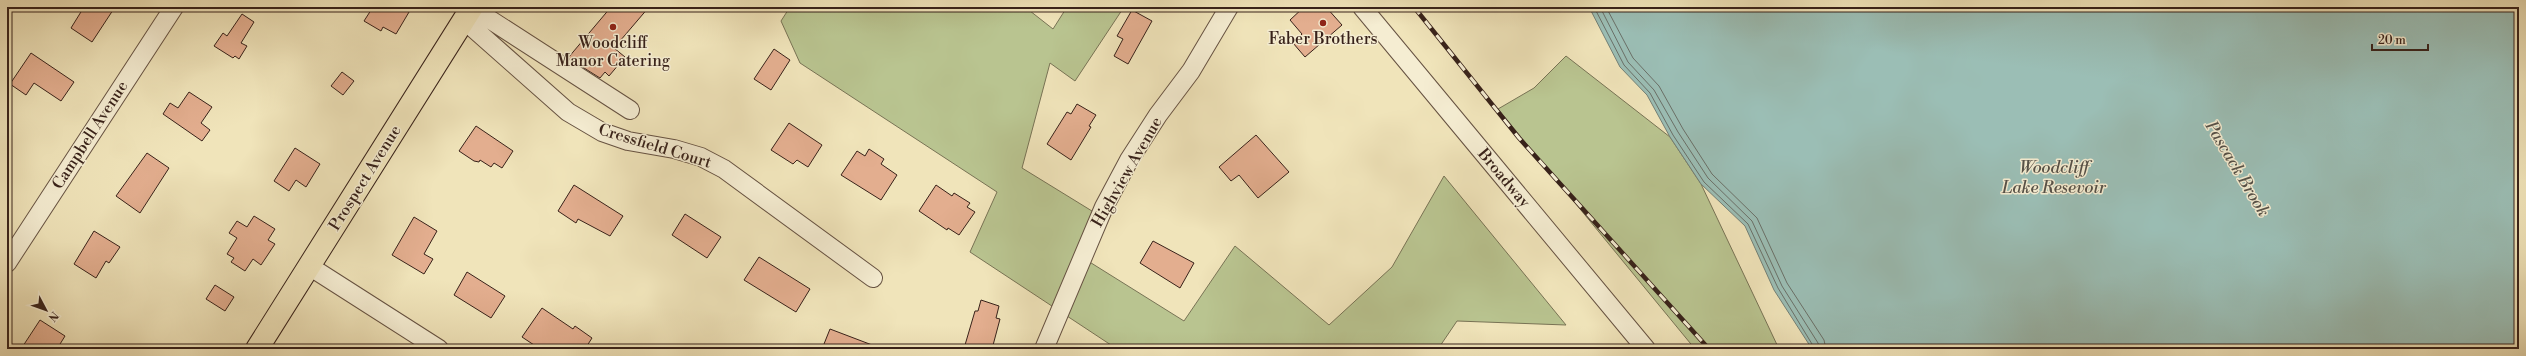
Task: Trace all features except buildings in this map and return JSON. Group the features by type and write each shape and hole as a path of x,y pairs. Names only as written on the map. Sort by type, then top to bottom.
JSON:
{"main road":[{"name":"Prospect Avenue","path":"257,349 469,12"}],"street":[{"name":"Campbell Avenue","path":"7,263 174,7"},
{"name":"Highview Avenue","path":"1044,349 1081,256 1107,201 1158,115 1191,71 1229,7"},
{"name":"Broadway","path":"1362,7 1646,349"},
{"path":"469,12 630,110"},
{"name":"Cressfield Court","path":"469,12 568,112 602,132 628,141 674,149 701,157 724,169 873,278"},
{"path":"309,266 439,349"}],"green space":[{"path":"790,7 1025,7 1053,29 1067,7 1124,7 1075,81 1050,63 1022,168 1105,219 1080,256 1184,321 1235,246 1329,325 1392,267 1444,176 1566,325 1457,321 1438,349 1117,349 970,252 997,192 800,63 781,21"},
{"path":"1566,56 1670,137 1701,184 1779,349 1695,349 1498,109 1534,88"}],"water":[{"name":"Woodcliff Lake Resevoir","path":"1589,7 2519,7 2519,349 1812,349 1774,290 1745,226 1701,184 1670,137 1647,95 1620,67"}],"railway":[{"path":"1414,7 1519,138 1709,349"}],"place":[{"name":"Faber Brothers","path":"1323,23"},
{"name":"Woodcliff Manor Catering","path":"613,27"}],"water label":[{"name":"Pascack Brook","path":"2237,169"}]}
